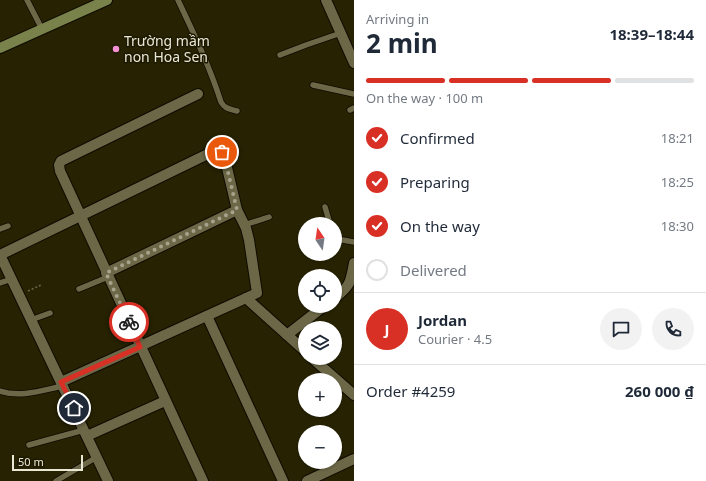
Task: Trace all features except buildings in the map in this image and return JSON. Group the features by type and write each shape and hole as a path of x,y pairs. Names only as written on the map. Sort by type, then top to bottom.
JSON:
{"main road":[{"path":"0,48 107,0"}],"street":[{"path":"328,1 354,63"},
{"path":"198,94 61,161 59,165 60,171 80,216 202,481"},
{"path":"62,384 257,293 252,252 244,225 237,210 222,152 214,151 0,255 108,481"},
{"path":"107,275 237,210"},
{"path":"342,292 349,285 354,263"},
{"path":"246,298 298,345"},
{"path":"287,335 315,313"},
{"path":"207,316 283,481"},
{"path":"320,365 354,395"},
{"path":"85,433 165,400"},
{"path":"307,481 354,459"}],"lane":[{"path":"27,0 42,29"},
{"path":"178,0 201,48 223,105 237,111"},
{"path":"280,55 341,33"},
{"path":"313,85 354,94"},
{"path":"325,207 328,217"},
{"path":"244,225 269,217"},
{"path":"0,230 8,226"},
{"path":"342,240 354,242"},
{"path":"80,289 107,275"},
{"path":"0,283 12,279"},
{"path":"31,320 50,313"},
{"path":"0,391 19,394 62,384"},
{"path":"29,445 85,433"},
{"path":"56,481 97,457"}],"path":[{"path":"19,294 40,285"}],"way so far":[{"path":"129,322 106,273 237,210 222,152"}],"place":[{"name":"Trường mầm non Hoa Sen","path":"116,49"}],"route":[{"path":"74,408 61,382 140,347 129,322"}]}
